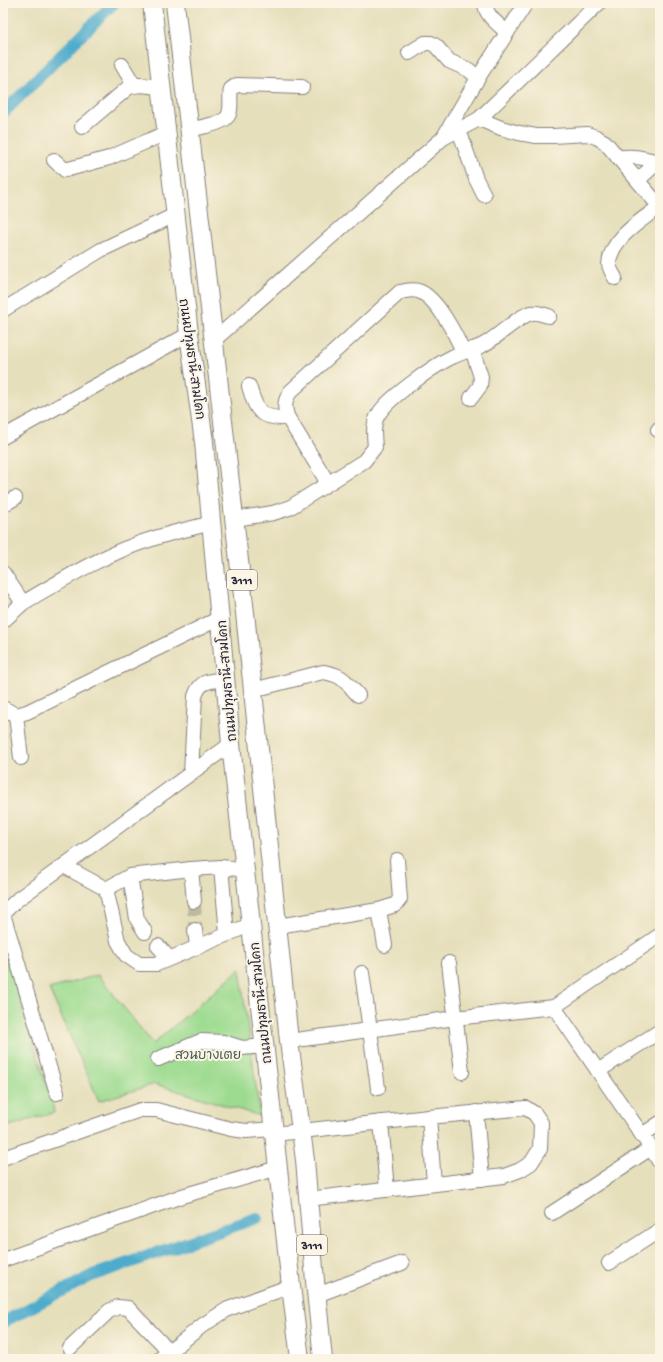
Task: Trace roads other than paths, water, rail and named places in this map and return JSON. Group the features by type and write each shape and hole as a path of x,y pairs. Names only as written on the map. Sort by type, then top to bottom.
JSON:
{"main road":[{"name":"ถนนปทุมธานี-สามโคก","path":"152,3 189,334 204,442 231,744 300,1359"},
{"name":"ถนนปทุมธานี-สามโคก","path":"175,3 213,341 235,519 289,1041 301,1132 323,1359"}],"street":[{"path":"485,3 486,10 490,16 507,32"},
{"path":"443,138 478,78 526,3"},
{"path":"213,341 443,138 479,119 599,3"},
{"path":"409,53 425,43 431,43 436,46 449,61 469,70 478,78"},
{"path":"122,65 134,85"},
{"path":"82,127 124,90 134,85 161,87"},
{"path":"189,130 222,122 227,118 229,114 231,89 237,85 302,87"},
{"path":"479,119 501,128 536,136 587,134 596,136 605,142 638,180 660,207 628,231 615,246 609,265 615,278"},
{"path":"459,130 476,179 484,195"},
{"path":"54,160 65,170 109,158 166,133"},
{"path":"618,158 630,156 659,161"},
{"path":"638,180 659,161"},
{"path":"3,310 101,250 175,214"},
{"path":"328,483 288,418 284,409 286,399 290,392 400,292 411,290 419,291 429,298 468,351 481,377 480,386 471,398"},
{"path":"235,519 273,513 289,508 364,462 375,448 374,432 376,421 380,412 397,395 444,361 484,344 523,317 531,313 549,316"},
{"path":"3,437 189,334"},
{"path":"249,386 258,410 266,417 276,419 288,418"},
{"path":"3,621 23,602 77,571 122,550 154,538 212,523"},
{"path":"3,573 23,602"},
{"path":"3,708 16,715 27,712 220,618"},
{"path":"253,690 323,672 335,673 343,678 358,695"},
{"path":"191,773 195,696 198,687 204,682 225,679"},
{"path":"16,715 21,758"},
{"path":"57,1094 3,913 18,899 231,744"},
{"path":"277,926 380,910 395,905 400,899 398,860"},
{"path":"64,866 106,889 118,941 126,955 139,964 157,964 252,924"},
{"path":"221,867 227,934"},
{"path":"106,889 130,876 221,867 246,870"},
{"path":"191,869 194,901"},
{"path":"130,876 137,918 145,932"},
{"path":"380,910 385,945"},
{"path":"195,930 198,947"},
{"path":"289,1041 455,1018 554,1007 660,936"},
{"path":"158,946 169,958"},
{"path":"449,963 462,1072"},
{"path":"362,973 378,1088"},
{"path":"554,1007 660,1163"},
{"path":"598,1071 660,1031"},
{"path":"158,1059 201,1041 223,1042 242,1048 265,1046"},
{"path":"3,1158 140,1110 156,1110 231,1129 274,1132 301,1132 381,1122 526,1108 536,1114 541,1124 540,1149 531,1163 520,1170 504,1176 308,1199"},
{"path":"476,1112 482,1178"},
{"path":"429,1117 434,1184"},
{"path":"381,1122 387,1190"},
{"path":"642,1135 660,1123"},
{"path":"552,1213 651,1148"},
{"path":"3,1260 182,1196 278,1168"},
{"path":"609,1263 660,1230"},
{"path":"317,1295 402,1263"},
{"path":"70,1348 109,1311 118,1307 128,1308 165,1355 203,1325 228,1309 291,1286"}],"waterway":[{"path":"3,113 114,3"},
{"path":"3,1322 91,1276 257,1218"}],"tunnel":[{"path":"194,901 195,930"}],"park label":[{"name":"สวนบางเตย","path":"208,1054"}]}
